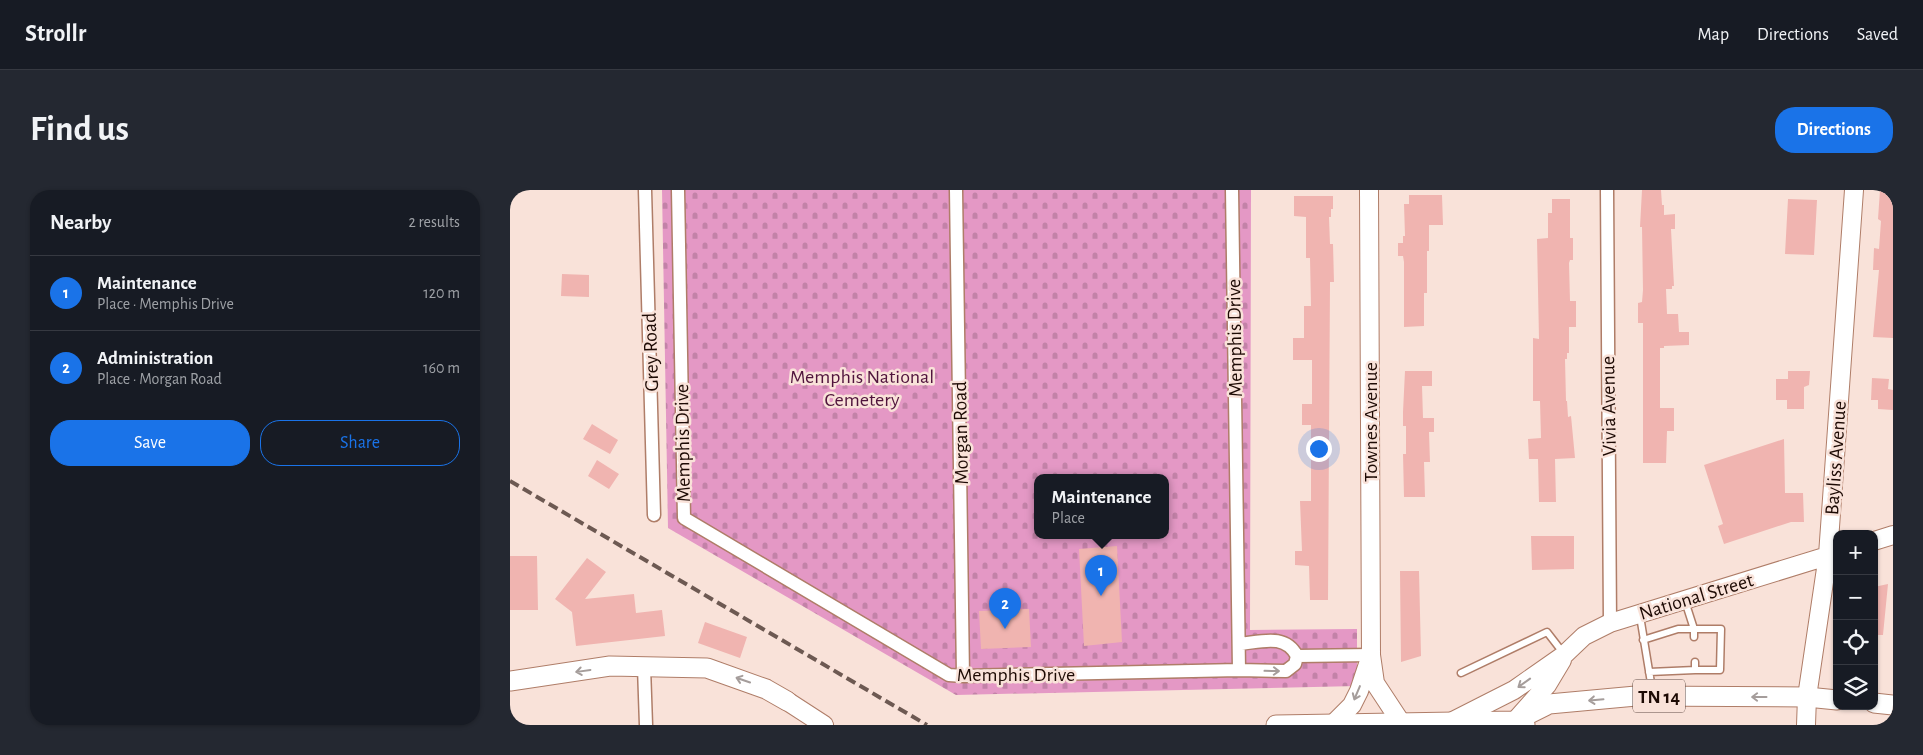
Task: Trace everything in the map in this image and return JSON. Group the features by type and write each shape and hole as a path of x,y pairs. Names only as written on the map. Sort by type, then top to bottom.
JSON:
{"main road":[{"path":"510,681 610,666 707,668 766,689 787,701"},
{"name":"TN 14","path":"1276,725 1520,723 1549,704 1653,696 1807,697 1833,700"},
{"path":"1878,703 1893,705"}],"street":[{"name":"Grey Road","path":"645,190 654,515"},
{"name":"Memphis Drive","path":"678,190 684,518 948,675 964,676 1239,670 1232,190"},
{"name":"Morgan Road","path":"956,190 964,676"},
{"name":"Townes Avenue","path":"1369,190 1371,655 1375,683 1402,724"},
{"name":"Vivia Avenue","path":"1607,190 1610,623"},
{"name":"Bayliss Avenue","path":"1834,530 1854,190"},
{"path":"1878,540 1893,535"},
{"name":"National Street","path":"1449,723 1514,690 1564,656 1584,636 1610,623 1833,554"},
{"name":"Bayliss Avenue","path":"1806,725 1807,697 1833,554"},
{"path":"1239,644 1281,640 1292,647 1297,656 1295,664 1286,671 1239,670"},
{"path":"1297,656 1371,655"},
{"name":"Townes Avenue","path":"1333,724 1352,705 1371,655"},
{"name":"National Street","path":"1520,723 1547,685 1564,656"},
{"path":"644,667 646,725"},
{"path":"787,701 824,725"}],"lane":[{"path":"1684,600 1694,629 1694,637"},
{"path":"1639,614 1653,696"},
{"path":"1644,640 1678,629 1721,629 1720,670 1695,666 1649,672"},
{"path":"1461,673 1547,632 1564,656"}],"green space":[{"name":"Memphis National Cemetery","path":"662,190 1251,190 1250,630 1357,629 1357,686 956,695 668,528"}],"building":[{"path":"1642,190 1661,190 1664,215 1675,214 1675,229 1671,229 1674,286 1672,286 1672,289 1666,289 1667,314 1678,314 1679,332 1689,332 1689,345 1664,346 1664,348 1660,348 1660,408 1674,408 1674,431 1667,431 1666,463 1643,463 1643,323 1638,323 1638,303 1642,302 1643,290 1642,227 1640,227"},
{"path":"1880,190 1893,190 1893,338 1873,337 1879,270 1873,270 1874,248 1879,249 1881,221 1878,219"},
{"path":"1409,195 1442,195 1443,225 1429,225 1427,293 1424,293 1424,326 1404,327 1404,262 1403,256 1398,256 1398,243 1403,243 1403,236 1405,236 1404,204 1409,204"},
{"path":"1294,196 1333,196 1333,209 1331,209 1331,217 1329,217 1330,244 1333,244 1334,282 1330,282 1328,600 1310,600 1309,566 1295,565 1295,551 1302,551 1300,501 1311,501 1311,425 1302,425 1302,404 1312,404 1312,360 1293,360 1293,338 1304,338 1304,306 1311,306 1310,258 1306,258 1306,217 1294,216"},
{"path":"1552,199 1570,199 1570,238 1573,238 1573,260 1570,260 1569,263 1570,301 1576,301 1576,327 1569,327 1569,353 1567,353 1567,359 1565,359 1566,401 1568,417 1571,416 1575,458 1555,459 1556,502 1539,502 1538,459 1529,459 1528,439 1541,438 1540,401 1533,401 1533,338 1539,339 1537,239 1548,238 1548,213 1552,213"},
{"path":"1788,199 1817,200 1814,255 1785,254"},
{"path":"562,274 589,275 589,297 561,296"},
{"path":"1405,371 1432,371 1432,386 1422,386 1423,418 1434,418 1434,432 1429,432 1430,462 1424,462 1425,497 1404,497 1403,454 1406,454 1406,426 1403,426 1403,412"},
{"path":"1788,371 1810,371 1809,385 1804,387 1804,409 1787,409 1787,400 1776,400 1776,379 1788,379"},
{"path":"1872,378 1889,379 1888,389 1893,390 1893,410 1878,409 1878,400 1871,400"},
{"path":"592,424 618,440 610,454 583,439"},
{"path":"1784,439 1785,493 1803,493 1804,522 1791,522 1724,544 1718,526 1723,524 1704,465"},
{"path":"597,460 619,474 609,489 588,476"},
{"path":"1531,536 1574,536 1574,569 1532,570"},
{"path":"1117,546 1122,642 1084,646 1079,549"},
{"path":"510,556 537,556 538,610 510,610"},
{"path":"587,558 606,572 585,599 634,594 636,613 662,610 665,636 576,646 572,612 555,599"},
{"path":"1400,571 1419,571 1421,656 1401,662"},
{"path":"1888,584 1883,635 1878,635 1878,586"},
{"path":"1029,609 1031,647 981,649 979,611"},
{"path":"705,622 747,637 740,658 698,643"}],"railway":[{"path":"510,481 927,725"}],"place":[{"name":"Maintenance","path":"1101,596"},
{"name":"Administration","path":"1005,629"}]}
